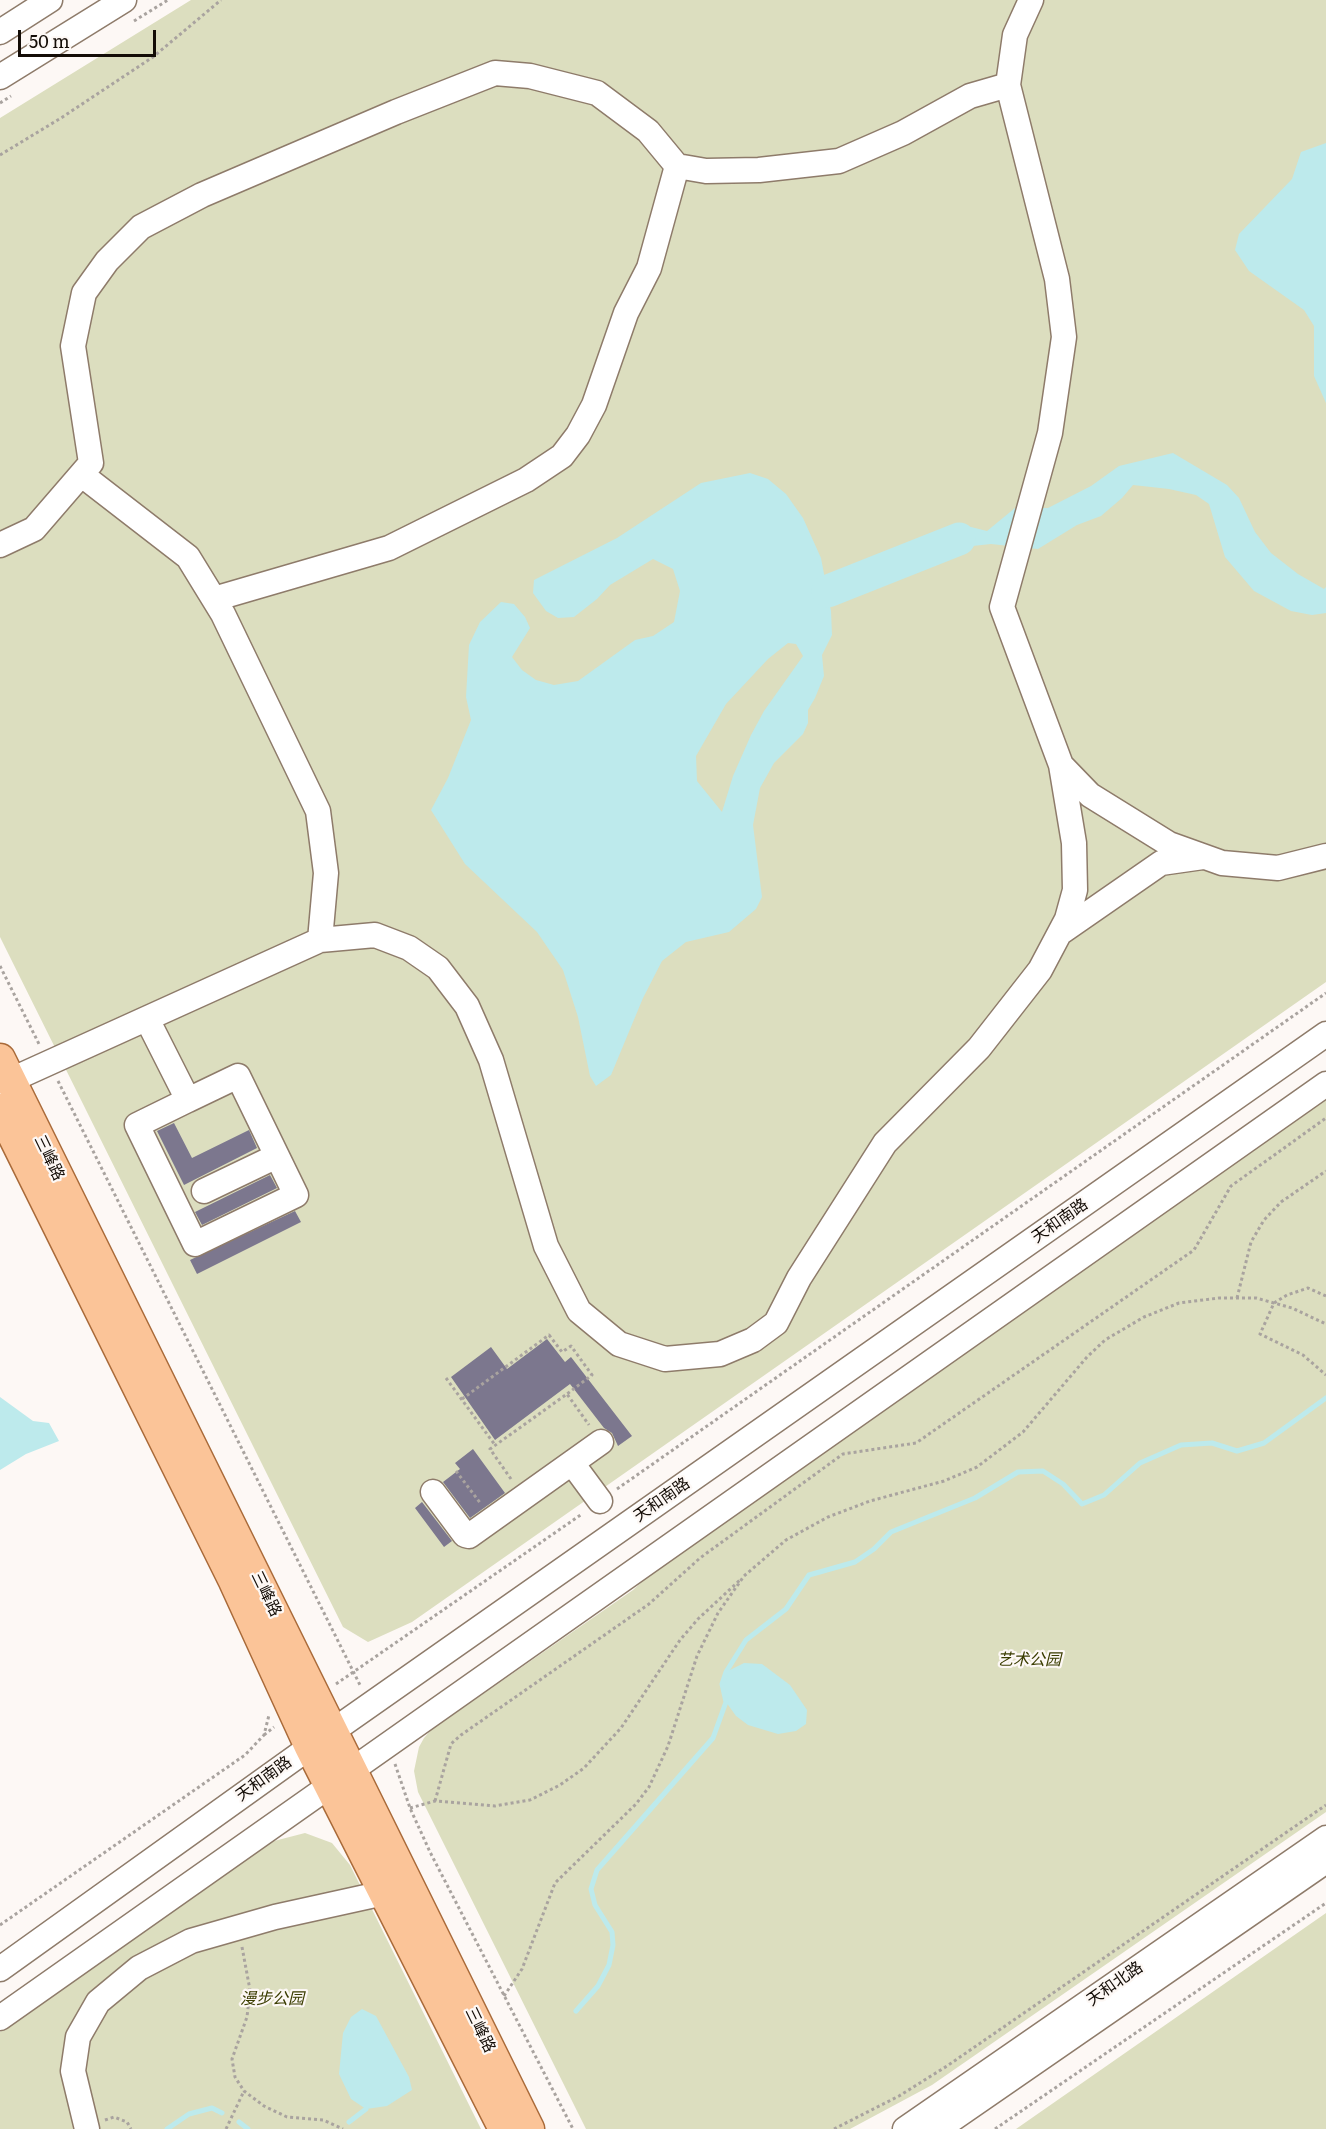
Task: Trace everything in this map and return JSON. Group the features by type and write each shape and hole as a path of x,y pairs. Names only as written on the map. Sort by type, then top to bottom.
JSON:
{"main road":[{"name":"三峰路","path":"4,1075 294,1707"},
{"name":"三峰路","path":"0,1109 294,1707 322,1738 341,1778 529,2129"},
{"name":"三峰路","path":"341,1778 384,1893 504,2129"}],"street":[{"path":"0,32 50,0"},
{"path":"0,77 124,0"},
{"path":"4,1075 49,1063 320,940 375,935 409,948 438,968 467,1006 491,1059 546,1246 579,1311 620,1344 665,1359 720,1354 753,1340 776,1323 799,1278 885,1143 979,1048 1040,970 1067,919 1075,890 1074,843 1061,765 1002,607 1050,433 1064,337 1057,279 1008,86 1015,35 1031,0"},
{"path":"0,545 34,529 92,463 73,346 84,293 107,261 141,227 202,195 396,112 495,73 530,76 597,93 648,131 677,166 706,171 759,170 839,161 903,133 970,96 1008,86"},
{"path":"214,599 389,548 526,480 562,456 578,435 594,405 626,313 649,268 677,166"},
{"path":"82,475 188,557 224,614 318,811 326,873 320,940"},
{"path":"1061,765 1090,795 1169,844 1206,857 1222,862 1278,868 1326,856"},
{"path":"1060,933 1161,863 1206,857"},
{"path":"147,1019 188,1100"},
{"name":"天和南路","path":"0,1968 322,1738 1326,1034"},
{"path":"238,1076 296,1195 195,1244 138,1125 188,1100 238,1076"},
{"path":"0,2018 341,1778 388,1742 1326,1084"},
{"path":"204,1191 277,1156"},
{"path":"434,1492 465,1535 473,1534 601,1442"},
{"path":"572,1462 600,1501"},
{"name":"天和北路","path":"905,2129 1326,1838"},
{"name":"天和北路","path":"938,2129 1326,1861"},
{"path":"87,2127 73,2071 78,2037 98,2002 140,1968 191,1941 384,1893"}],"path":[{"path":"0,155 153,57 221,0"},
{"path":"0,966 370,1705"},
{"path":"0,1924 245,1755 294,1707 353,1672 1326,993"},
{"path":"435,1801 451,1744 461,1735 649,1604 700,1558 843,1454 916,1443 1194,1250 1231,1186 1326,1118"},
{"path":"1237,1298 1251,1242 1264,1220 1281,1202 1326,1171"},
{"path":"1325,1373 1303,1356 1260,1334 1274,1303 1287,1295 1308,1288 1326,1296"},
{"path":"410,1808 435,1801 495,1806 530,1800 560,1785 584,1768 621,1728 698,1619 786,1540 828,1516 870,1501 944,1481 977,1467 1023,1432 1087,1357 1105,1340 1144,1317 1179,1304 1256,1298 1292,1308 1326,1324"},
{"path":"462,1400 549,1335 562,1352 571,1346 592,1375 490,1449 525,1497"},
{"path":"446,1378 495,1446"},
{"path":"567,1394 601,1442"},
{"path":"456,1471 493,1520"},
{"path":"504,1996 522,1969 555,1884 636,1803 648,1786 668,1746 697,1656 718,1613 744,1576"},
{"path":"264,1735 294,1707"},
{"path":"388,1742 410,1808 573,2129"},
{"path":"834,2129 899,2096 947,2066 1326,1805"},
{"path":"995,2129 1326,1903"},
{"path":"237,1928 250,1989 247,2017 232,2059 235,2077 244,2091 264,2106 287,2117 323,2120 343,2129"},
{"path":"226,2129 244,2091"},
{"path":"87,2127 114,2117 127,2122 131,2129"}],"green space":[{"path":"191,0 1326,0 1326,982 412,1622 368,1642 343,1627 0,937 0,118"},
{"name":"艺术公园","path":"1326,1091 1326,1812 932,2085 850,2129 586,2129 418,1792 414,1771 419,1747 424,1738 431,1730 633,1590 682,1544"},
{"name":"漫步公园","path":"305,1833 332,1843 350,1865 481,2129 0,2129 0,2032 262,1848 274,1841"},
{"path":"1326,1913 1326,2129 1016,2129"}],"water":[{"path":"1326,143 1326,403 1314,376 1314,326 1304,310 1249,271 1235,250 1239,234 1292,179 1301,152"},
{"path":"1173,453 1227,485 1239,498 1255,532 1271,553 1298,574 1324,589 1326,587 1326,613 1312,615 1291,611 1254,591 1225,557 1209,504 1196,495 1169,489 1133,485 1101,516 1077,525 1038,549 991,544 963,547 956,533 967,526 987,531 1015,508 1048,508 1091,486 1119,466"},
{"path":"750,473 768,479 786,494 803,518 821,558 831,611 832,635 822,655 824,676 808,710 808,723 803,734 774,763 760,788 753,825 762,897 756,909 729,932 686,942 662,961 643,998 611,1075 596,1086 590,1076 578,1017 563,970 537,932 465,864 431,810 448,778 471,720 466,697 469,645 480,622 501,602 514,604 525,617 530,628 512,657 522,670 536,680 554,685 578,681 635,640 653,636 674,622 680,591 673,569 653,559 610,585 597,599 574,617 558,618 546,611 533,593 534,580 617,538 701,483","holes":["788,643 796,644 803,656 764,711 751,735 733,776 722,812 697,781 696,756 726,704 768,659"]},
{"path":"0,1397 33,1421 49,1423 59,1441 26,1454 0,1470"},
{"path":"744,1663 762,1664 790,1685 807,1710 806,1724 796,1731 778,1734 748,1725 736,1716 726,1702 722,1684 726,1672"},
{"path":"362,2009 376,2016 409,2077 412,2090 387,2106 366,2109 351,2099 339,2074 343,2033 351,2017"}],"building":[{"path":"174,1123 192,1158 249,1130 257,1148 184,1185 157,1131"},
{"path":"270,1175 277,1188 202,1225 195,1212"},
{"path":"295,1211 301,1222 197,1274 190,1260"},
{"path":"547,1339 565,1362 571,1357 632,1436 618,1446 612,1433 604,1428 570,1384 495,1440 451,1377 491,1347 507,1369"},
{"path":"473,1449 505,1493 470,1518 443,1482 460,1469 455,1463"},
{"path":"422,1502 452,1541 444,1547 415,1508"}],"waterway":[{"path":"828,591 959,539"},
{"path":"576,2011 598,1986 609,1965 613,1945 612,1932 595,1905 591,1889 597,1870 713,1738 726,1702 722,1684 726,1672 746,1640 786,1609 809,1575 855,1562 874,1549 891,1532 975,1498 1018,1472 1043,1471 1063,1484 1082,1504 1104,1495 1140,1463 1181,1445 1212,1443 1237,1451 1264,1443 1326,1398"},
{"path":"167,2129 189,2114 212,2108 222,2113"},
{"path":"349,2122 366,2109"},
{"path":"239,2122 248,2129"}]}
